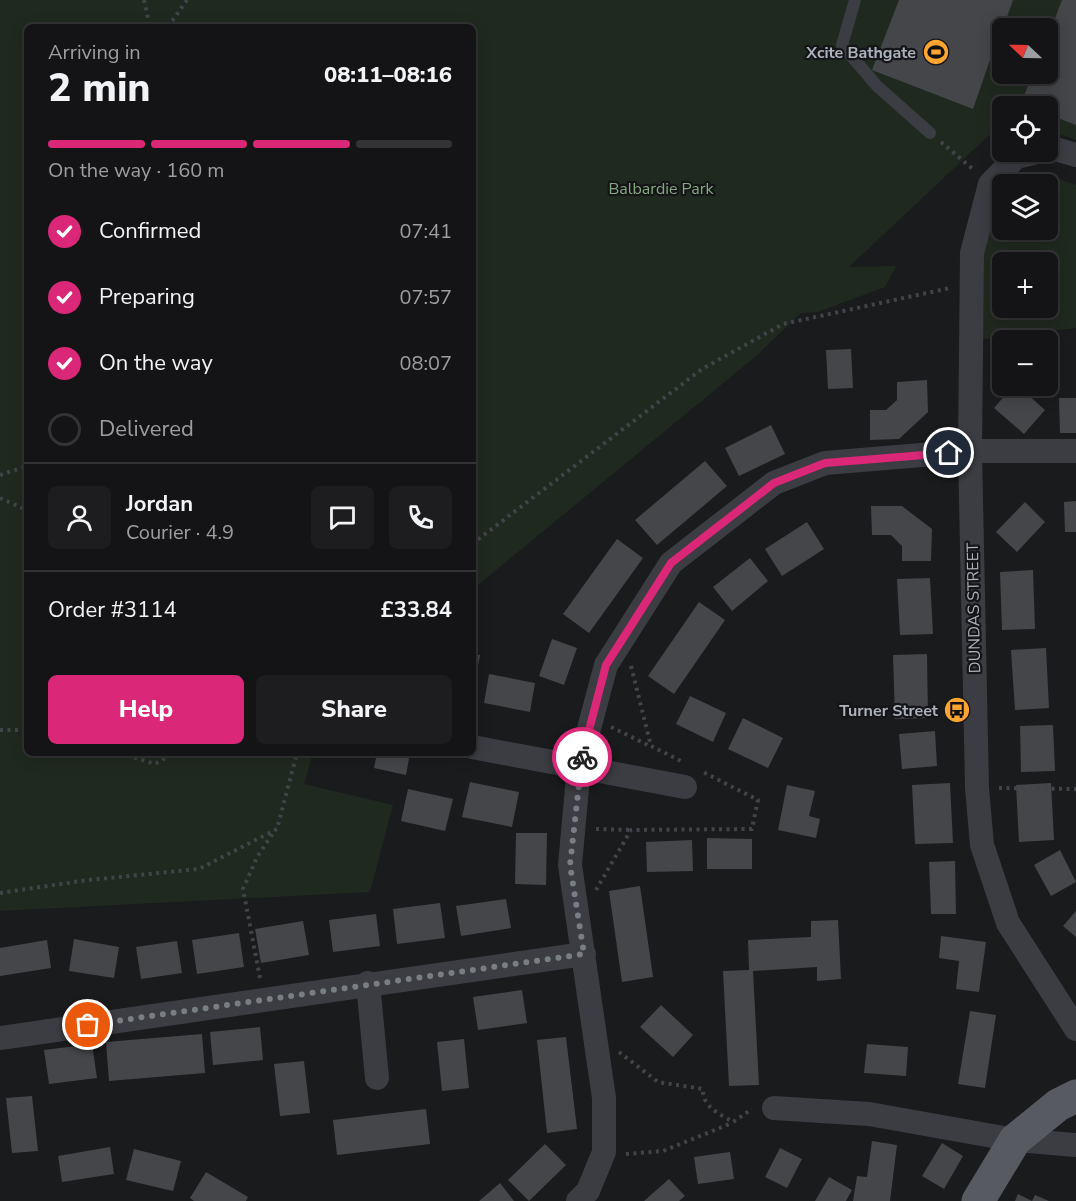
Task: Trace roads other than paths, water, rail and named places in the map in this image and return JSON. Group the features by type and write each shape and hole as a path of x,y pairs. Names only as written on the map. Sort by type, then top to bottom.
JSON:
{"main road":[{"path":"978,1201 1015,1140 1058,1105 1076,1096"}],"street":[{"path":"1058,150 1076,155"},
{"name":"DUNDAS STREET","path":"1011,162 990,184 972,253 970,451 977,788 982,846 1008,923 1076,1029"},
{"path":"579,1201 588,1191 604,1152 604,1098 570,865 579,766 606,665 671,563 774,483 825,463 970,451 1076,451"},
{"path":"476,748 685,787"},
{"path":"0,1038 368,983 584,954"},
{"path":"368,983 377,1077"},
{"path":"774,1108 869,1114 1015,1140 1076,1145"}],"lane":[{"path":"855,0 842,45 877,86 930,132"}],"place":[{"name":"Xcite Bathgate","path":"936,52"},
{"name":"Turner Street","path":"957,710"}],"park label":[{"name":"Balbardie Park","path":"661,188"}]}
